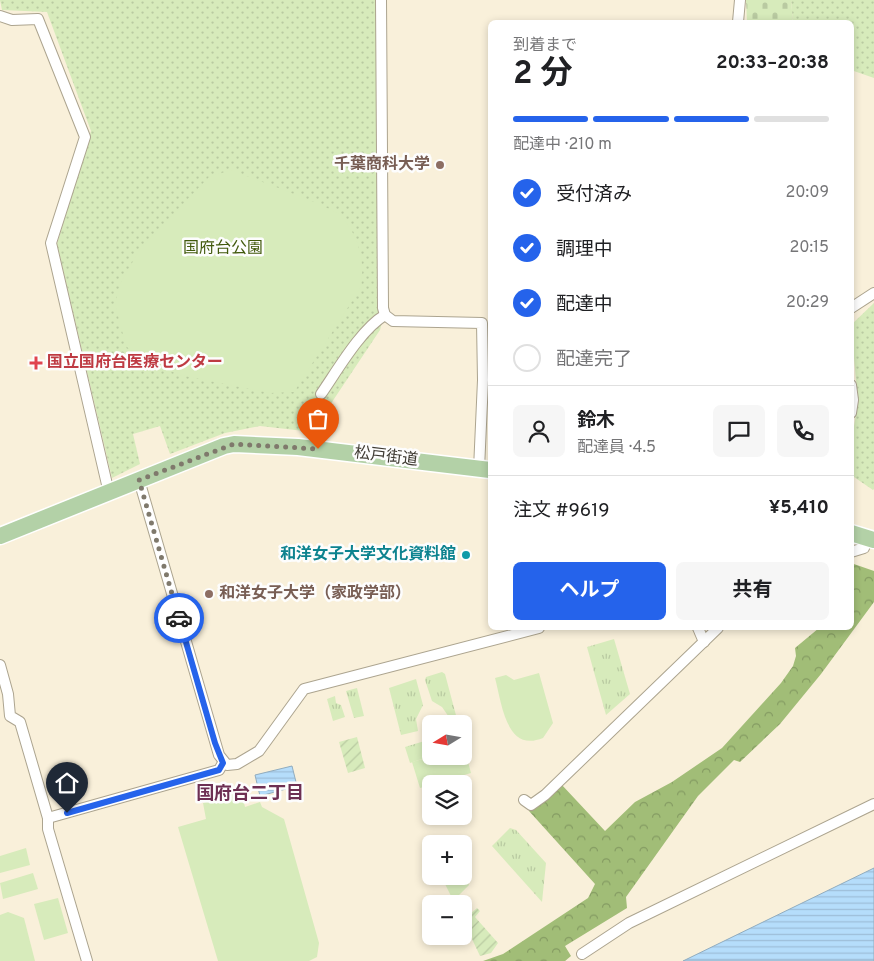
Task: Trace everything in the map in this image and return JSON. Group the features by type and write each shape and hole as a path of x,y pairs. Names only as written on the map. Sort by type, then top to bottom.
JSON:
{"main road":[{"name":"松戸街道","path":"0,536 224,446 243,443 338,452 484,470"},
{"path":"854,534 871,539"}],"street":[{"path":"381,0 385,315"},
{"path":"738,20 740,0"},
{"path":"0,16 12,20 38,19 85,137 51,243 109,493"},
{"path":"854,306 874,293"},
{"path":"321,394 356,345 378,319 385,315"},
{"path":"385,315 393,321 482,323 484,470"},
{"path":"139,480 215,743 223,763"},
{"path":"854,551 864,548 871,539"},
{"path":"223,763 233,765 259,751 304,689 531,630"},
{"path":"699,630 704,642"},
{"path":"524,800 531,805 545,795 716,630"},
{"path":"0,665 8,694 10,716 20,722 48,818 48,829 87,961"},
{"path":"48,818 219,770 223,763"},
{"path":"582,954 629,923 874,804"}],"green space":[{"name":"国府台公園","path":"0,0 378,0 384,315 380,330 326,411 322,433 260,426 225,433 170,454 160,426 133,434 140,464 112,478 57,244 91,131 47,12 2,10"},
{"path":"746,0 791,0 793,20 747,20"},
{"path":"791,0 874,0 874,78 854,71 854,20 793,20"},
{"path":"231,170 307,199 335,212 347,224 359,249 362,268 361,287 294,392 270,393 180,375 138,357 126,346 115,304 120,284 140,249 209,177"},
{"path":"874,303 873,490 854,477 854,426 858,402 854,358 854,322"},
{"path":"854,564 874,571 874,602 854,629"},
{"path":"817,630 853,630 821,674 780,724 740,762 734,760 698,796 626,897 627,908 565,946 571,956 565,961 483,961 503,954 588,898 595,884 529,811 561,784 605,831 635,802 672,782 722,748 781,683 793,666 796,656 795,648"},
{"path":"614,639 630,694 606,715 587,647"},
{"path":"442,672 445,674 456,715 448,715 442,707 432,701 425,680 426,677"},
{"path":"539,673 553,723 543,738 531,741 521,739 513,732 504,712 495,678 506,675 514,680"},
{"path":"416,679 423,705 416,719 418,731 401,735 389,688"},
{"path":"357,688 364,716 354,718 346,691"},
{"path":"335,696 336,703 341,705 345,717 333,721 327,699"},
{"path":"357,737 365,768 348,773 339,742"},
{"path":"422,742 422,759 410,763 405,747"},
{"path":"422,759 422,765 469,765 471,773 464,775 422,775 422,787 420,788 412,762"},
{"path":"241,791 245,807 260,802 262,807 284,819 319,943 317,957 309,961 218,961 178,827 206,819 203,803"},
{"path":"510,828 516,830 546,863 542,902 492,846"},
{"path":"26,848 30,865 0,873 0,856"},
{"path":"33,873 38,889 3,899 0,883"},
{"path":"446,885 469,885 459,895 450,895"},
{"path":"58,898 68,933 44,940 34,904"},
{"path":"477,908 480,911 475,917 498,943 491,953 480,956 472,939 472,912"},
{"path":"8,912 24,918 35,961 0,961 0,915"}],"water":[{"path":"292,766 297,786 260,796 255,775"},
{"path":"874,868 874,961 683,961"}],"way so far":[{"path":"179,618 139,480 224,446 234,444 243,443 318,449"}],"place":[{"name":"千葉商科大学","path":"440,165"},
{"name":"国立国府台医療センター","path":"36,363"},
{"name":"和洋女子大学文化資料館","path":"466,555"},
{"name":"和洋女子大学（家政学部）","path":"209,594"}],"district":[{"name":"国府台二丁目","path":"250,794"}],"route":[{"path":"67,813 219,770 223,763 215,743 179,618"}]}
